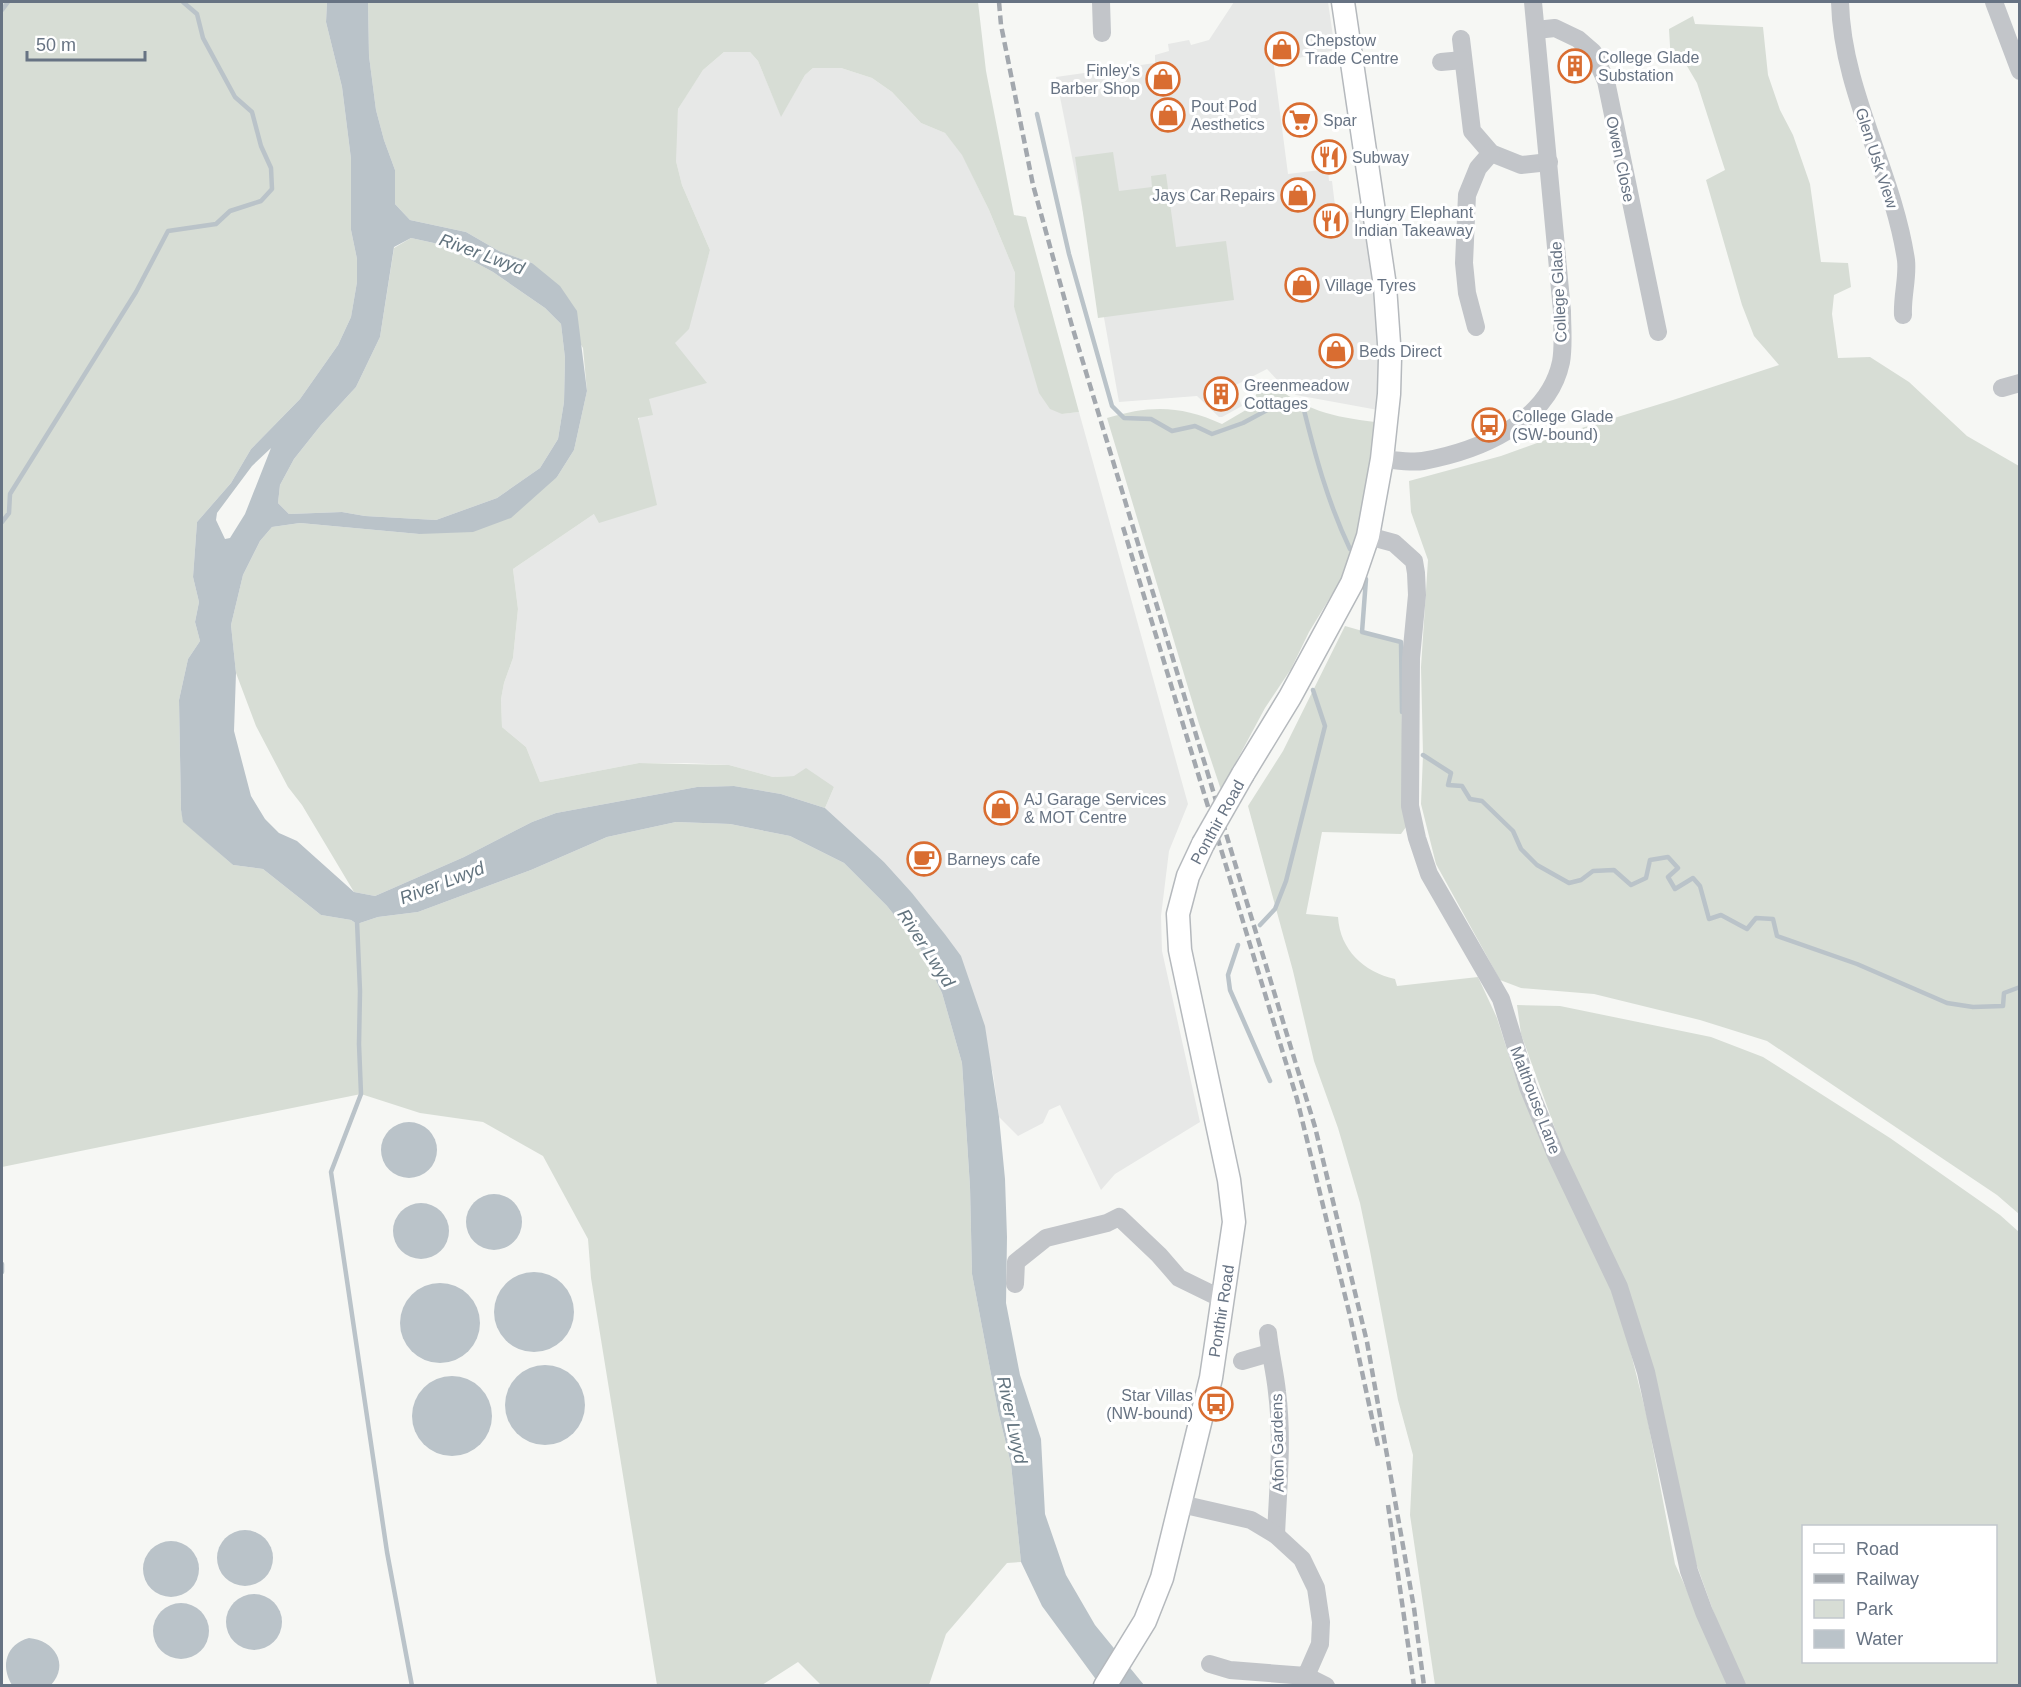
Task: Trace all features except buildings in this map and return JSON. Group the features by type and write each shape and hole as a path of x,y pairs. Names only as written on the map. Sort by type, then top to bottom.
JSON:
{"main road":[{"name":"Ponthir Road","path":"1105,1686 1145,1622 1162,1578 1211,1378 1234,1222 1229,1180 1180,950 1178,914 1188,876 1203,844 1290,697 1352,584 1368,536 1382,459 1389,394 1390,358 1385,286 1343,2"}],"street":[{"path":"1101,2 1102,33"},
{"name":"College Glade","path":"1382,459 1421,462 1470,448 1498,437 1517,426 1539,405 1551,386 1561,362 1562,311 1533,2"},
{"name":"Glen Usk View","path":"1840,2 1844,42 1859,104 1894,209 1906,261 1903,315"},
{"path":"1994,2 2018,66"},
{"name":"Owen Close","path":"1536,30 1555,28 1578,39 1593,52 1606,81 1658,332"},
{"path":"1461,39 1472,131 1491,153 1521,165 1549,162"},
{"path":"1441,63 1463,60"},
{"path":"1476,327 1467,293 1464,263 1467,195 1478,168 1491,153"},
{"name":"Malthouse Lane","path":"1368,536 1394,543 1414,561 1416,573 1417,595 1411,658 1410,806 1417,838 1429,874 1501,999 1536,1107 1556,1155 1619,1287 1646,1372 1689,1571 1704,1612 1737,1686"},
{"path":"1015,1284 1016,1262 1046,1238 1107,1223 1119,1217 1159,1255 1179,1278 1224,1300"},
{"name":"Afon Gardens","path":"1268,1333 1277,1392 1279,1431 1276,1534"},
{"path":"1242,1360 1270,1353"},
{"path":"1180,1504 1251,1520 1276,1534 1302,1559 1316,1588 1321,1622 1320,1644 1306,1676"},
{"path":"1210,1664 1231,1678 1306,1676 1326,1686"}],"shaded area":[{"path":"1234,2 1328,2 1335,50 1294,59 1292,38 1271,40 1273,59 1288,174 1328,169 1329,181 1332,181 1336,214 1361,211 1379,320 1378,410 1296,395 1283,386 1267,369 1234,386 1242,406 1222,417 1219,417 1197,396 1119,402 1056,77 1155,63 1155,55 1169,51 1168,44 1189,40 1191,45 1209,40"},
{"path":"724,52 750,52 758,61 781,116 805,75 813,68 841,68 872,78 892,92 921,123 945,133 962,154 989,210 1015,273 1014,307 1062,414 1079,412 1188,804 1169,851 1161,916 1162,951 1200,1122 1115,1174 1101,1190 1060,1105 1049,1110 1043,1123 1018,1136 999,1117 993,1073 944,933 884,862 825,808 834,787 794,776 773,777 729,765 687,763 639,763 540,782 526,747 502,727 501,699 513,658 518,609 513,569 594,514 675,343 705,267 710,250 682,185 676,161 678,109 703,70"}],"green space":[{"path":"2,2 327,2 326,22 342,87 351,159 351,230 357,259 357,282 351,317 338,345 300,399 251,449 231,483 197,522 193,577 199,602 195,622 200,641 188,659 179,700 181,810 184,822 233,865 263,869 321,915 351,920 357,924 378,917 418,912 531,870 607,837 676,822 730,824 790,836 844,863 887,906 919,946 942,993 962,1063 970,1187 972,1274 998,1411 1011,1464 1021,1562 1007,1563 946,1634 929,1685 821,1685 798,1662 762,1685 657,1685 591,1278 588,1239 543,1156 483,1122 420,1113 361,1094 2,1167"},
{"path":"368,2 978,2 986,71 1014,215 1026,217 1079,412 1062,414 1050,409 1039,393 1014,307 1015,273 989,210 962,155 945,133 921,123 892,92 872,78 841,68 813,68 805,75 781,117 758,61 750,52 724,52 703,70 678,109 676,161 682,185 710,250 689,329 675,343 707,383 649,399 653,415 638,418 657,505 599,523 594,514 513,569 518,609 513,658 501,699 502,727 526,747 540,782 639,763 729,765 773,777 794,776 806,768 834,787 825,808 781,794 734,786 697,787 556,813 532,822 464,857 375,896 354,892 302,805 288,787 256,726 236,673 231,625 243,575 260,541 272,527 300,523 419,534 557,477 574,450 587,391 583,348 532,263 499,251 466,232 410,220 395,204 395,170 376,110 369,56"},
{"path":"1693,16 1695,24 1763,27 1768,75 1810,184 1821,262 1848,263 1851,287 1834,295 1832,314 1838,358 1870,357 1909,382 1967,436 2019,466 2019,1214 1997,1195 1767,1041 1700,1020 1594,994 1521,988 1500,980 1436,864 1421,804 1423,755 1421,667 1428,560 1411,512 1409,481 1501,456 1562,434 1779,365 1754,336 1742,305 1706,180 1725,170 1697,83 1684,61 1671,63 1669,29"},
{"path":"1113,152 1119,191 1152,187 1151,176 1166,174 1176,247 1226,241 1234,300 1098,318 1075,157"},
{"path":"411,238 443,245 493,272 545,308 561,324 565,358 564,402 558,439 540,468 497,498 436,520 365,516 342,512 289,514 278,503 280,485 294,459 356,387 380,337 394,248"},
{"path":"1270,382 1282,392 1319,411 1375,422 1374,457 1356,538 1342,578 1309,632 1291,669 1265,708 1221,790 1107,418 1137,411 1165,409 1193,413 1222,424 1251,407 1261,383"},
{"path":"1345,626 1401,642 1406,827 1401,834 1322,832 1306,914 1338,917 1343,940 1356,958 1373,971 1395,979 1397,986 1478,977 1497,1018 1517,1081 1620,1310 1647,1417 1675,1564 1730,1685 1435,1685 1410,1515 1413,1455 1398,1400 1360,1203 1338,1128 1314,1061 1293,971 1248,806 1283,751"},
{"path":"1517,1005 1560,1006 1711,1037 1763,1057 1890,1138 2000,1215 2019,1232 2019,1685 1744,1685 1725,1644 1696,1563 1668,1443 1521,1034"}],"water":[{"name":"River Lwyd","path":"327,2 368,2 369,56 376,110 395,170 395,204 410,220 466,232 499,251 532,263 560,286 577,311 587,391 574,450 557,477 511,518 473,532 419,534 300,523 272,527 260,541 243,575 231,625 236,673 234,731 251,796 265,819 279,833 297,841 354,892 375,896 464,857 532,822 556,813 697,787 734,786 781,794 825,808 884,862 912,893 961,956 985,1026 999,1117 1005,1179 1006,1303 1020,1375 1041,1439 1045,1514 1066,1575 1095,1625 1144,1685 1100,1685 1042,1606 1021,1562 1011,1464 998,1411 972,1274 970,1187 962,1063 942,993 919,946 887,906 844,863 790,836 730,824 676,822 607,837 531,870 418,912 378,917 357,924 351,920 321,915 263,869 233,865 183,822 179,700 188,659 200,641 195,622 199,602 193,577 197,522 231,483 251,449 300,399 338,345 351,317 357,282 357,259 351,230 351,159 342,87 326,22","holes":["411,238 443,245 493,272 545,308 561,324 565,358 564,402 558,439 540,468 497,498 436,520 365,516 342,512 289,514 278,503 280,485 294,459 356,387 380,337 394,247","271,448 245,514 230,538 225,539 216,520 217,513 252,466"]},
{"path":"409,1122 420,1124 429,1130 435,1139 437,1150 435,1161 429,1170 420,1176 409,1178 398,1176 389,1170 383,1161 381,1150 383,1139 389,1130 398,1124"},
{"path":"494,1194 505,1196 514,1202 520,1211 522,1222 520,1233 514,1242 505,1248 494,1250 483,1248 474,1242 468,1233 466,1222 468,1211 474,1202 483,1196"},
{"path":"421,1203 432,1205 441,1211 447,1220 449,1231 447,1242 441,1251 432,1257 421,1259 410,1257 401,1251 395,1242 393,1231 395,1220 401,1211 410,1205"},
{"path":"534,1272 549,1275 562,1284 571,1297 574,1312 571,1327 562,1340 549,1349 534,1352 519,1349 506,1340 497,1327 494,1312 497,1297 506,1284 519,1275"},
{"path":"440,1283 455,1286 468,1295 477,1308 480,1323 477,1338 468,1351 455,1360 440,1363 425,1360 412,1351 403,1338 400,1323 403,1308 412,1295 425,1286"},
{"path":"545,1365 560,1368 573,1377 582,1390 585,1405 582,1420 573,1433 560,1442 545,1445 530,1442 517,1433 508,1420 505,1405 508,1390 517,1377 530,1368"},
{"path":"452,1376 467,1379 480,1388 489,1401 492,1416 489,1431 480,1444 467,1453 452,1456 437,1453 424,1444 415,1431 412,1416 415,1401 424,1388 437,1379"},
{"path":"245,1530 256,1532 265,1538 271,1547 273,1558 271,1569 265,1578 256,1584 245,1586 234,1584 225,1578 219,1569 217,1558 219,1547 225,1538 234,1532"},
{"path":"171,1541 182,1543 191,1549 197,1558 199,1569 197,1580 191,1589 182,1595 171,1597 160,1595 151,1589 145,1580 143,1569 145,1558 151,1549 160,1543"},
{"path":"254,1594 265,1596 274,1602 280,1611 282,1622 280,1633 274,1642 265,1648 254,1650 243,1648 234,1642 228,1633 226,1622 228,1611 234,1602 243,1596"},
{"path":"181,1603 192,1605 201,1611 207,1620 209,1631 207,1642 201,1651 192,1657 181,1659 170,1657 161,1651 155,1642 153,1631 155,1620 161,1611 170,1605"},
{"path":"29,1638 46,1643 56,1654 59,1669 51,1685 12,1685 8,1678 6,1663 10,1650"}],"waterway":[{"path":"2,10 8,2"},
{"path":"2,522 9,513 10,494 136,292 168,231 216,224 230,211 261,201 272,189 271,168 261,146 252,112 235,97 203,38 197,14 183,2"},
{"path":"1037,114 1069,254 1112,406 1124,418 1151,419 1172,431 1195,426 1212,434 1243,423 1273,407"},
{"path":"1303,406 1323,479 1350,549"},
{"path":"1363,575 1366,579 1362,632 1401,642 1402,712"},
{"path":"1260,925 1275,909 1286,881 1325,726 1313,690"},
{"path":"1423,755 1451,773 1448,785 1462,786 1470,799 1482,801 1513,831 1521,849 1537,865 1569,883 1581,880 1593,871 1614,870 1631,885 1646,878 1650,860 1668,857 1678,868 1668,877 1675,889 1693,878 1700,886 1709,919 1721,915 1747,929 1756,918 1773,919 1777,936 1857,964 1947,1003 1973,1007 2003,1006 2004,993 2020,987"},
{"path":"357,921 361,1094 331,1172 387,1552 412,1686"},
{"path":"1238,945 1228,975 1230,990 1270,1081"},
{"path":"2,1264 2,1272"}],"railway":[{"path":"999,2 1001,25 1033,185 1072,326 1315,1127 1367,1342 1414,1608 1424,1686"},
{"path":"1123,527 1297,1099 1350,1316 1378,1446"},
{"path":"1388,1505 1414,1686"}],"place":[{"name":"Chepstow Trade Centre","path":"1282,49"},
{"name":"College Glade Substation","path":"1575,66"},
{"name":"Finley's Barber Shop","path":"1163,79"},
{"name":"Pout Pod Aesthetics","path":"1168,115"},
{"name":"Spar","path":"1300,120"},
{"name":"Subway","path":"1329,157"},
{"name":"Jays Car Repairs","path":"1298,195"},
{"name":"Hungry Elephant Indian Takeaway","path":"1331,221"},
{"name":"Village Tyres","path":"1302,285"},
{"name":"Beds Direct","path":"1336,351"},
{"name":"Greenmeadow Cottages","path":"1221,394"},
{"name":"College Glade (SW-bound)","path":"1489,425"},
{"name":"AJ Garage Services & MOT Centre","path":"1001,808"},
{"name":"Barneys cafe","path":"924,859"},
{"name":"Star Villas (NW-bound)","path":"1216,1404"}]}
